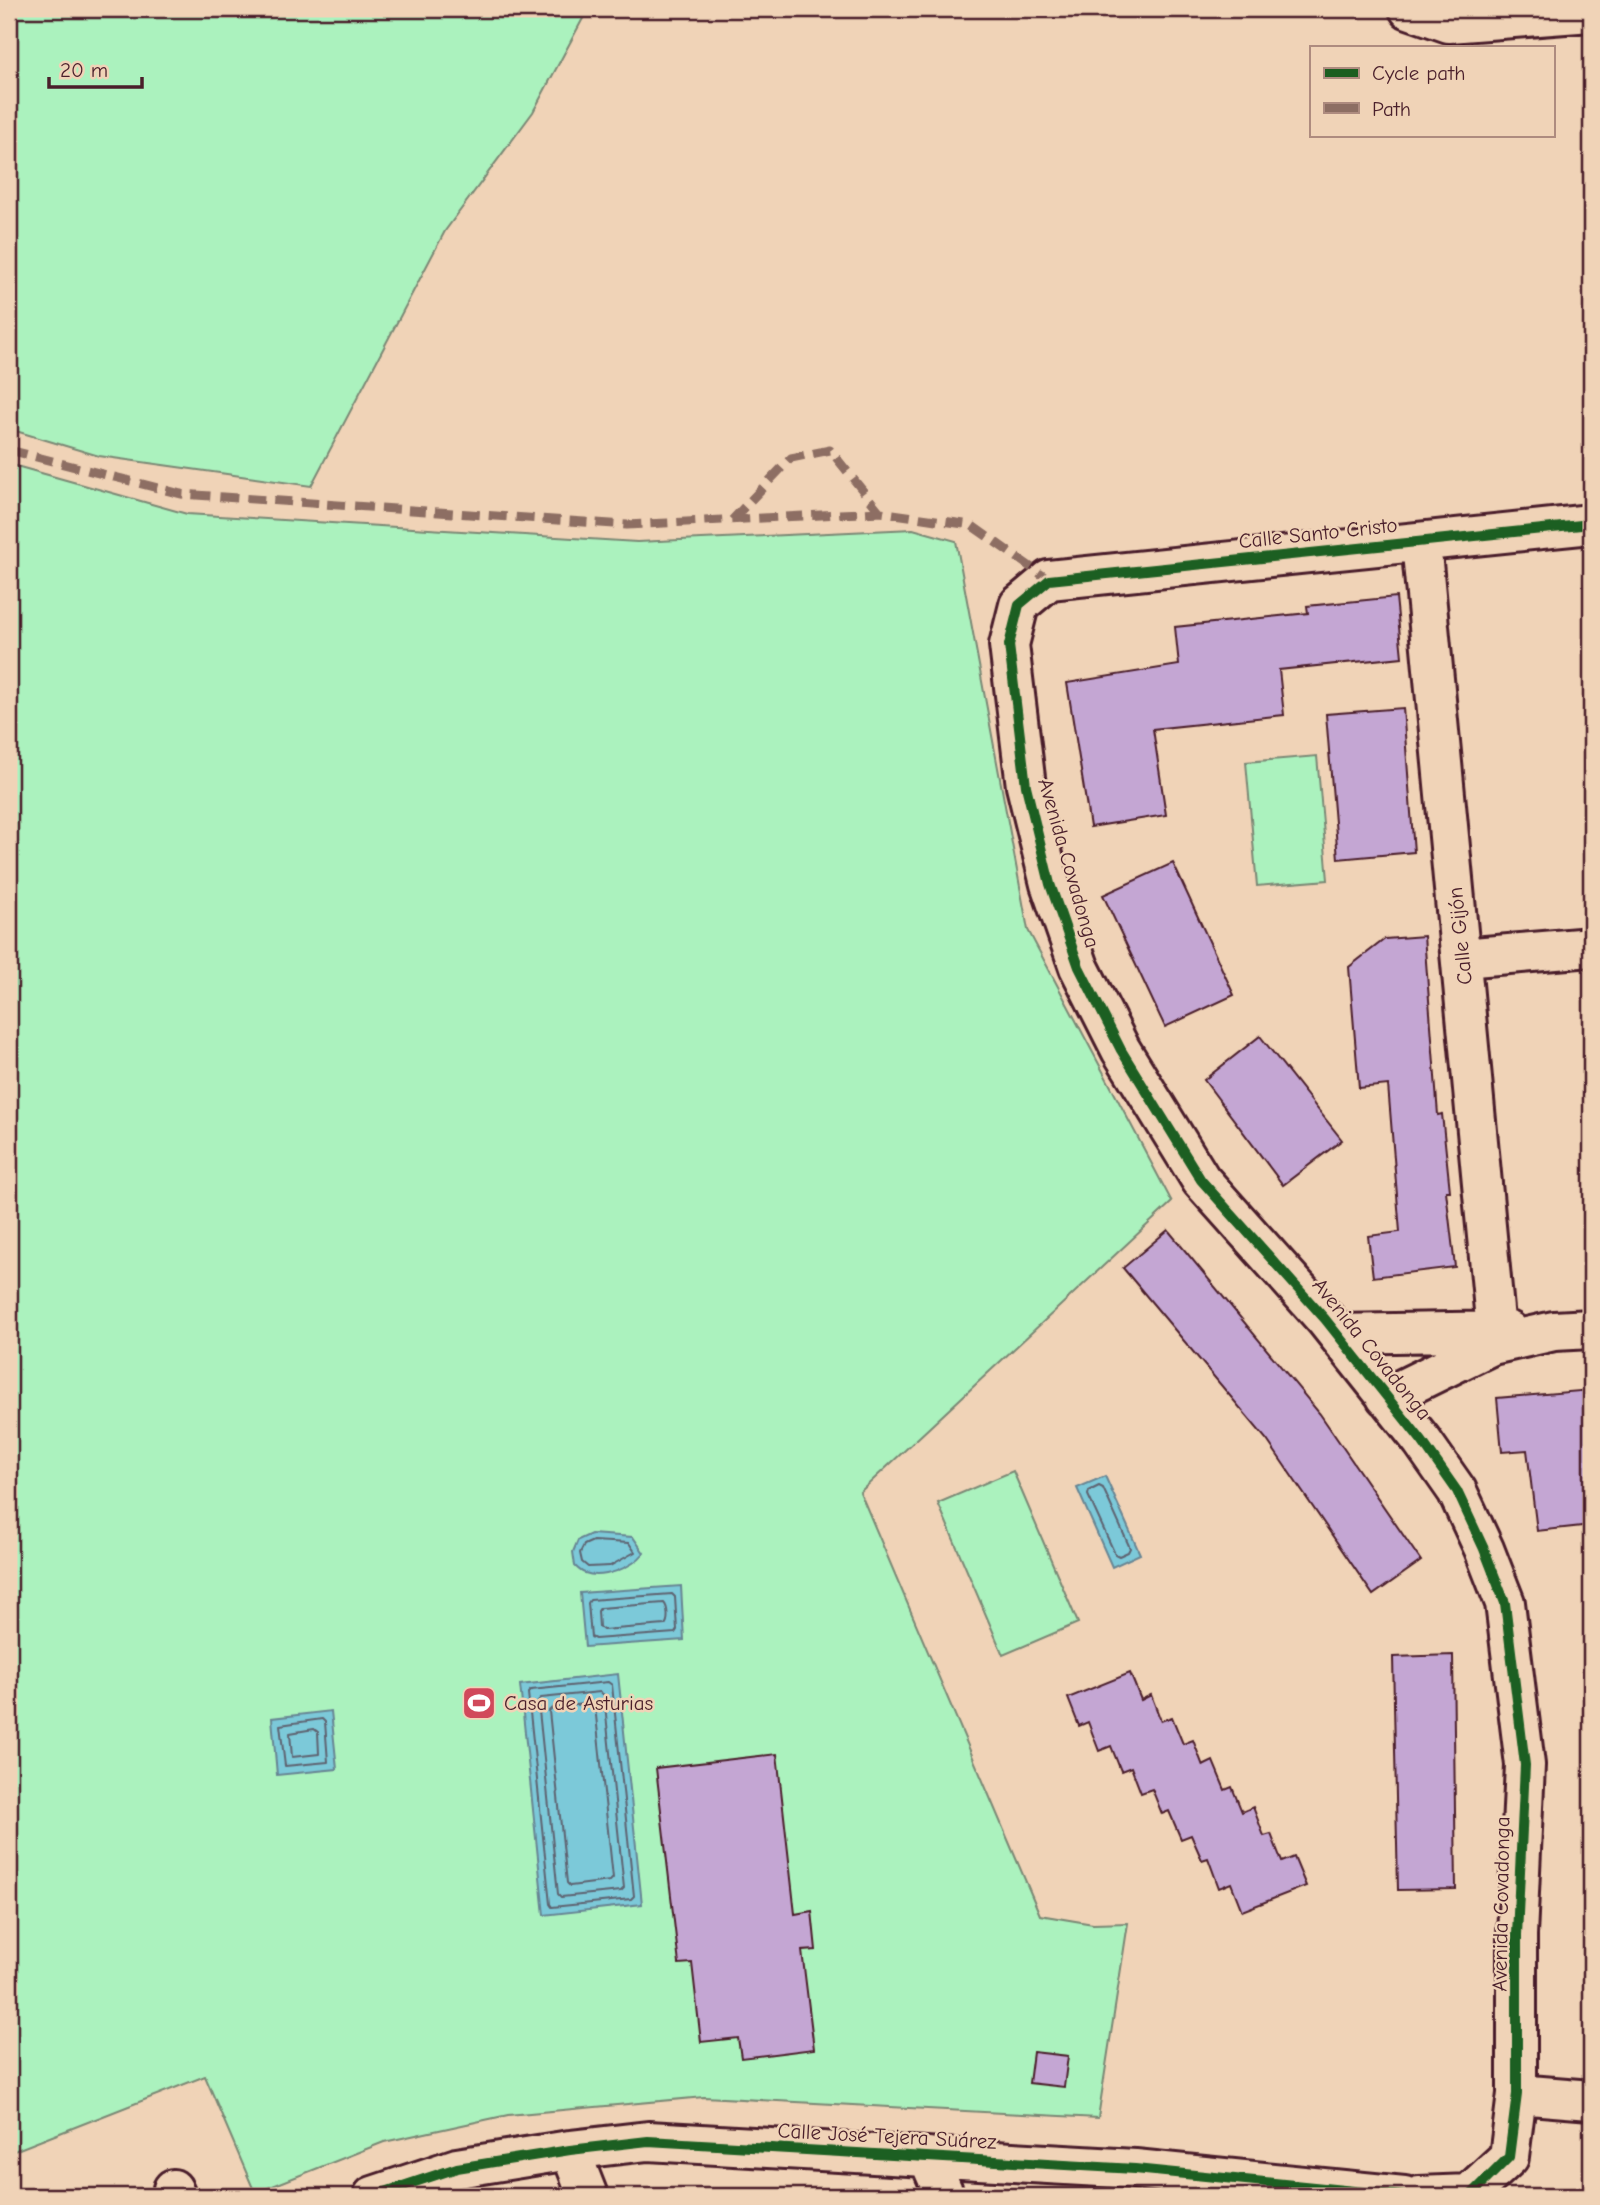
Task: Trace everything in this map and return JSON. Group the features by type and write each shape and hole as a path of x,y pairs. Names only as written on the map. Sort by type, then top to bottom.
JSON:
{"street":[{"path":"1409,9 1449,23 1591,12"},
{"name":"Calle Santo Cristo","path":"1049,580 1591,524"},
{"name":"Calle Gijón","path":"1421,542 1496,1331"},
{"name":"Avenida Covadonga","path":"1049,580 1019,606 1009,645 1026,786 1050,884 1079,967 1121,1050 1201,1180 1337,1334 1457,1491 1505,1603 1525,1765 1517,1935 1517,2094 1509,2157 1469,2195"},
{"path":"1462,958 1591,947"},
{"path":"1337,1334 1591,1329"},
{"path":"1386,1397 1492,1345 1553,1331"},
{"path":"1517,2094 1591,2100"},
{"name":"Calle José Tejera Suárez","path":"373,2196 457,2168 648,2141 1135,2169 1404,2196"},
{"path":"570,2150 588,2196"},
{"path":"928,2157 945,2196"},
{"path":"1419,2196 1469,2195"}],"green space":[{"path":"9,9 588,9 533,112 445,231 311,486 99,456 9,429"},
{"name":"Casa de Asturias","path":"9,464 187,514 637,542 913,529 956,541 1028,930 1172,1202 860,1492 1040,1915 1093,1924 1128,1923 1098,2118 704,2097 508,2115 384,2142 255,2193 205,2076 9,2153"},
{"path":"1317,756 1328,880 1257,886 1246,762"},
{"path":"1013,1471 1078,1623 1003,1655 938,1503"}],"water":[{"path":"1105,1476 1140,1554 1112,1567 1077,1488"},
{"path":"591,1534 633,1537 644,1553 633,1563 617,1571 600,1575 584,1573 575,1566 573,1552 578,1540"},
{"path":"681,1586 684,1640 585,1647 580,1593"},
{"path":"618,1674 642,1904 544,1915 520,1685"},
{"path":"331,1711 337,1769 277,1775 272,1718"}],"building":[{"path":"1396,597 1402,657 1279,670 1284,715 1153,729 1166,815 1090,827 1067,683 1179,665 1175,627 1308,613 1307,606"},
{"path":"1403,708 1414,852 1338,859 1326,714"},
{"path":"1173,863 1234,995 1165,1027 1103,895"},
{"path":"1424,936 1438,1115 1442,1114 1450,1191 1446,1191 1455,1267 1373,1277 1368,1236 1400,1232 1388,1085 1359,1088 1349,967 1385,939"},
{"path":"1260,1036 1342,1140 1283,1185 1204,1080"},
{"path":"1168,1230 1320,1414 1421,1561 1373,1595 1267,1440 1123,1268"},
{"path":"1591,1390 1591,1445 1588,1445 1591,1525 1537,1531 1527,1450 1502,1452 1497,1398"},
{"path":"1453,1655 1456,1889 1398,1890 1393,1657"},
{"path":"1130,1673 1141,1700 1151,1695 1161,1721 1172,1717 1183,1744 1193,1740 1203,1766 1213,1761 1225,1790 1232,1787 1242,1812 1253,1807 1264,1836 1271,1834 1282,1862 1294,1857 1306,1886 1242,1911 1231,1883 1219,1888 1208,1858 1202,1860 1191,1835 1181,1839 1169,1811 1162,1814 1152,1789 1141,1793 1131,1767 1121,1771 1111,1746 1099,1751 1088,1722 1079,1726 1068,1698"},
{"path":"777,1754 795,1914 812,1911 816,1950 802,1951 814,2049 741,2058 738,2038 701,2042 692,1963 679,1964 656,1768"},
{"path":"1033,2052 1068,2056 1064,2087 1029,2083"}],"marked path":[{"path":"9,450 181,494 627,525 880,512 971,525 1049,580"},
{"path":"732,520 791,458 830,450 880,512"}],"cycle path":[{"path":"1470,2196 1509,2157 1517,2094 1517,1935 1525,1765 1505,1603 1457,1491 1422,1441 1325,1319 1201,1180 1121,1050 1079,967 1050,884 1026,786 1009,645 1019,605 1049,580 1591,524"},
{"path":"373,2196 457,2168 648,2141 1135,2169 1404,2196"}],"place":[{"name":"Casa de Asturias","path":"479,1703"}]}
